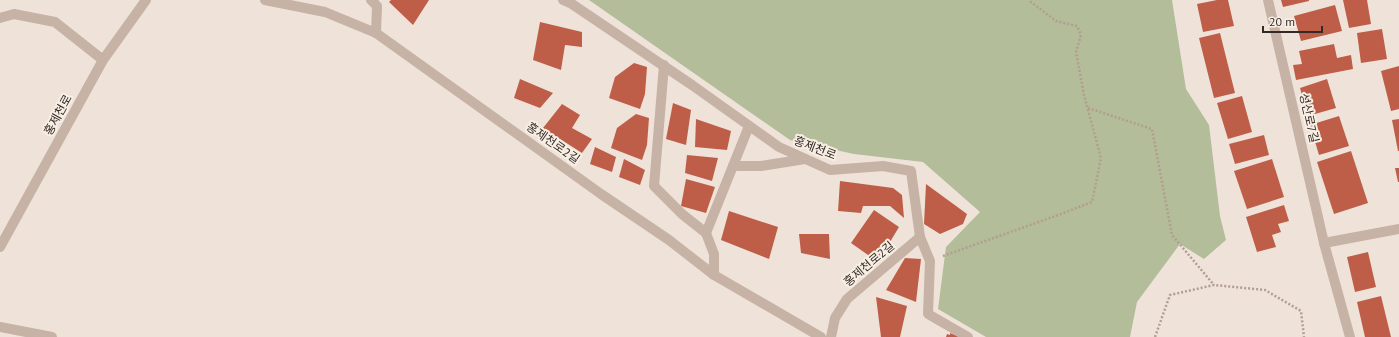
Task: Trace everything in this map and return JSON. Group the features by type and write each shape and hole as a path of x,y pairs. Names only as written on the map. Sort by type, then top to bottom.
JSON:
{"street":[{"name":"홍제천로","path":"0,247 103,60 146,0"},
{"name":"홍제천로2길","path":"267,0 325,12 376,33 669,240 714,275 821,337"},
{"name":"홍제천로","path":"563,0 572,4 664,65 778,147 830,170 883,166 911,171 920,237 930,261 928,314 968,337"},
{"name":"성산로7길","path":"1268,0 1324,243 1350,337"},
{"path":"376,2 376,33"},
{"path":"0,18 14,14 55,22 103,60"},
{"path":"664,65 654,186 682,214 706,233 714,254 714,275"},
{"path":"706,233 749,126"},
{"path":"733,166 760,166 805,159"},
{"path":"1324,243 1399,229"},
{"name":"홍제천로2길","path":"831,337 835,318 847,299 920,237"},
{"path":"0,327 52,337"}],"path":[{"path":"930,261 1092,202 1101,158 1076,52 1081,35 1077,26 1056,21 1030,0"},
{"path":"1088,108 1152,129 1172,235 1214,285"},
{"path":"1155,337 1170,295 1214,285 1265,290 1301,311 1304,337"}],"green space":[{"path":"589,0 1172,0 1186,89 1209,125 1220,216 1226,240 1204,259 1180,244 1137,302 1130,337 986,337 938,309 946,247 980,212 923,162 854,154 790,140"}],"building":[{"path":"391,0 429,0 413,25 389,2"},
{"path":"1217,0 1228,0 1234,26 1203,32 1197,4"},
{"path":"1281,0 1309,0 1309,1 1283,7"},
{"path":"1343,0 1367,0 1371,24 1349,28"},
{"path":"1335,5 1342,31 1301,41 1294,16"},
{"path":"540,22 582,32 582,47 565,45 561,70 533,60"},
{"path":"1382,29 1387,59 1361,63 1357,33"},
{"path":"1220,33 1235,93 1214,98 1199,38"},
{"path":"1334,44 1337,58 1351,55 1353,69 1296,80 1293,65 1302,64 1299,51"},
{"path":"634,63 647,67 645,94 640,109 609,98 615,77"},
{"path":"1399,66 1399,109 1391,111 1381,71"},
{"path":"520,79 553,93 540,108 514,98"},
{"path":"1327,79 1336,108 1308,116 1300,88"},
{"path":"1242,96 1252,132 1228,139 1217,103"},
{"path":"673,103 691,110 686,145 666,139"},
{"path":"562,104 580,115 572,128 592,139 582,153 543,128"},
{"path":"636,114 649,118 647,145 642,160 611,148 617,128"},
{"path":"1339,116 1349,146 1319,155 1310,125"},
{"path":"696,119 731,131 727,150 695,147"},
{"path":"1399,119 1399,151 1398,151 1392,120"},
{"path":"1264,135 1269,155 1235,164 1229,144"},
{"path":"595,147 616,157 612,172 590,164"},
{"path":"1351,151 1368,203 1334,214 1317,162"},
{"path":"687,155 718,158 712,181 685,173"},
{"path":"624,159 645,170 640,185 619,177"},
{"path":"1272,159 1284,197 1247,209 1234,171"},
{"path":"1395,168 1399,168 1399,182 1398,182"},
{"path":"686,179 715,187 706,213 681,206"},
{"path":"840,181 893,188 902,195 904,218 890,206 863,206 861,213 838,211"},
{"path":"926,184 967,214 963,224 940,234 924,224"},
{"path":"1284,205 1289,221 1278,224 1281,232 1272,235 1276,247 1257,252 1246,217"},
{"path":"874,210 899,227 878,262 851,243"},
{"path":"729,211 778,227 769,259 721,240"},
{"path":"799,234 829,234 830,259 801,253"},
{"path":"1368,252 1376,287 1355,292 1347,257"},
{"path":"905,258 921,259 916,302 886,290"},
{"path":"1381,296 1391,337 1365,337 1357,302"},
{"path":"876,297 907,306 900,337 881,337"},
{"path":"950,333 960,337 946,337 947,334 950,335"}]}
